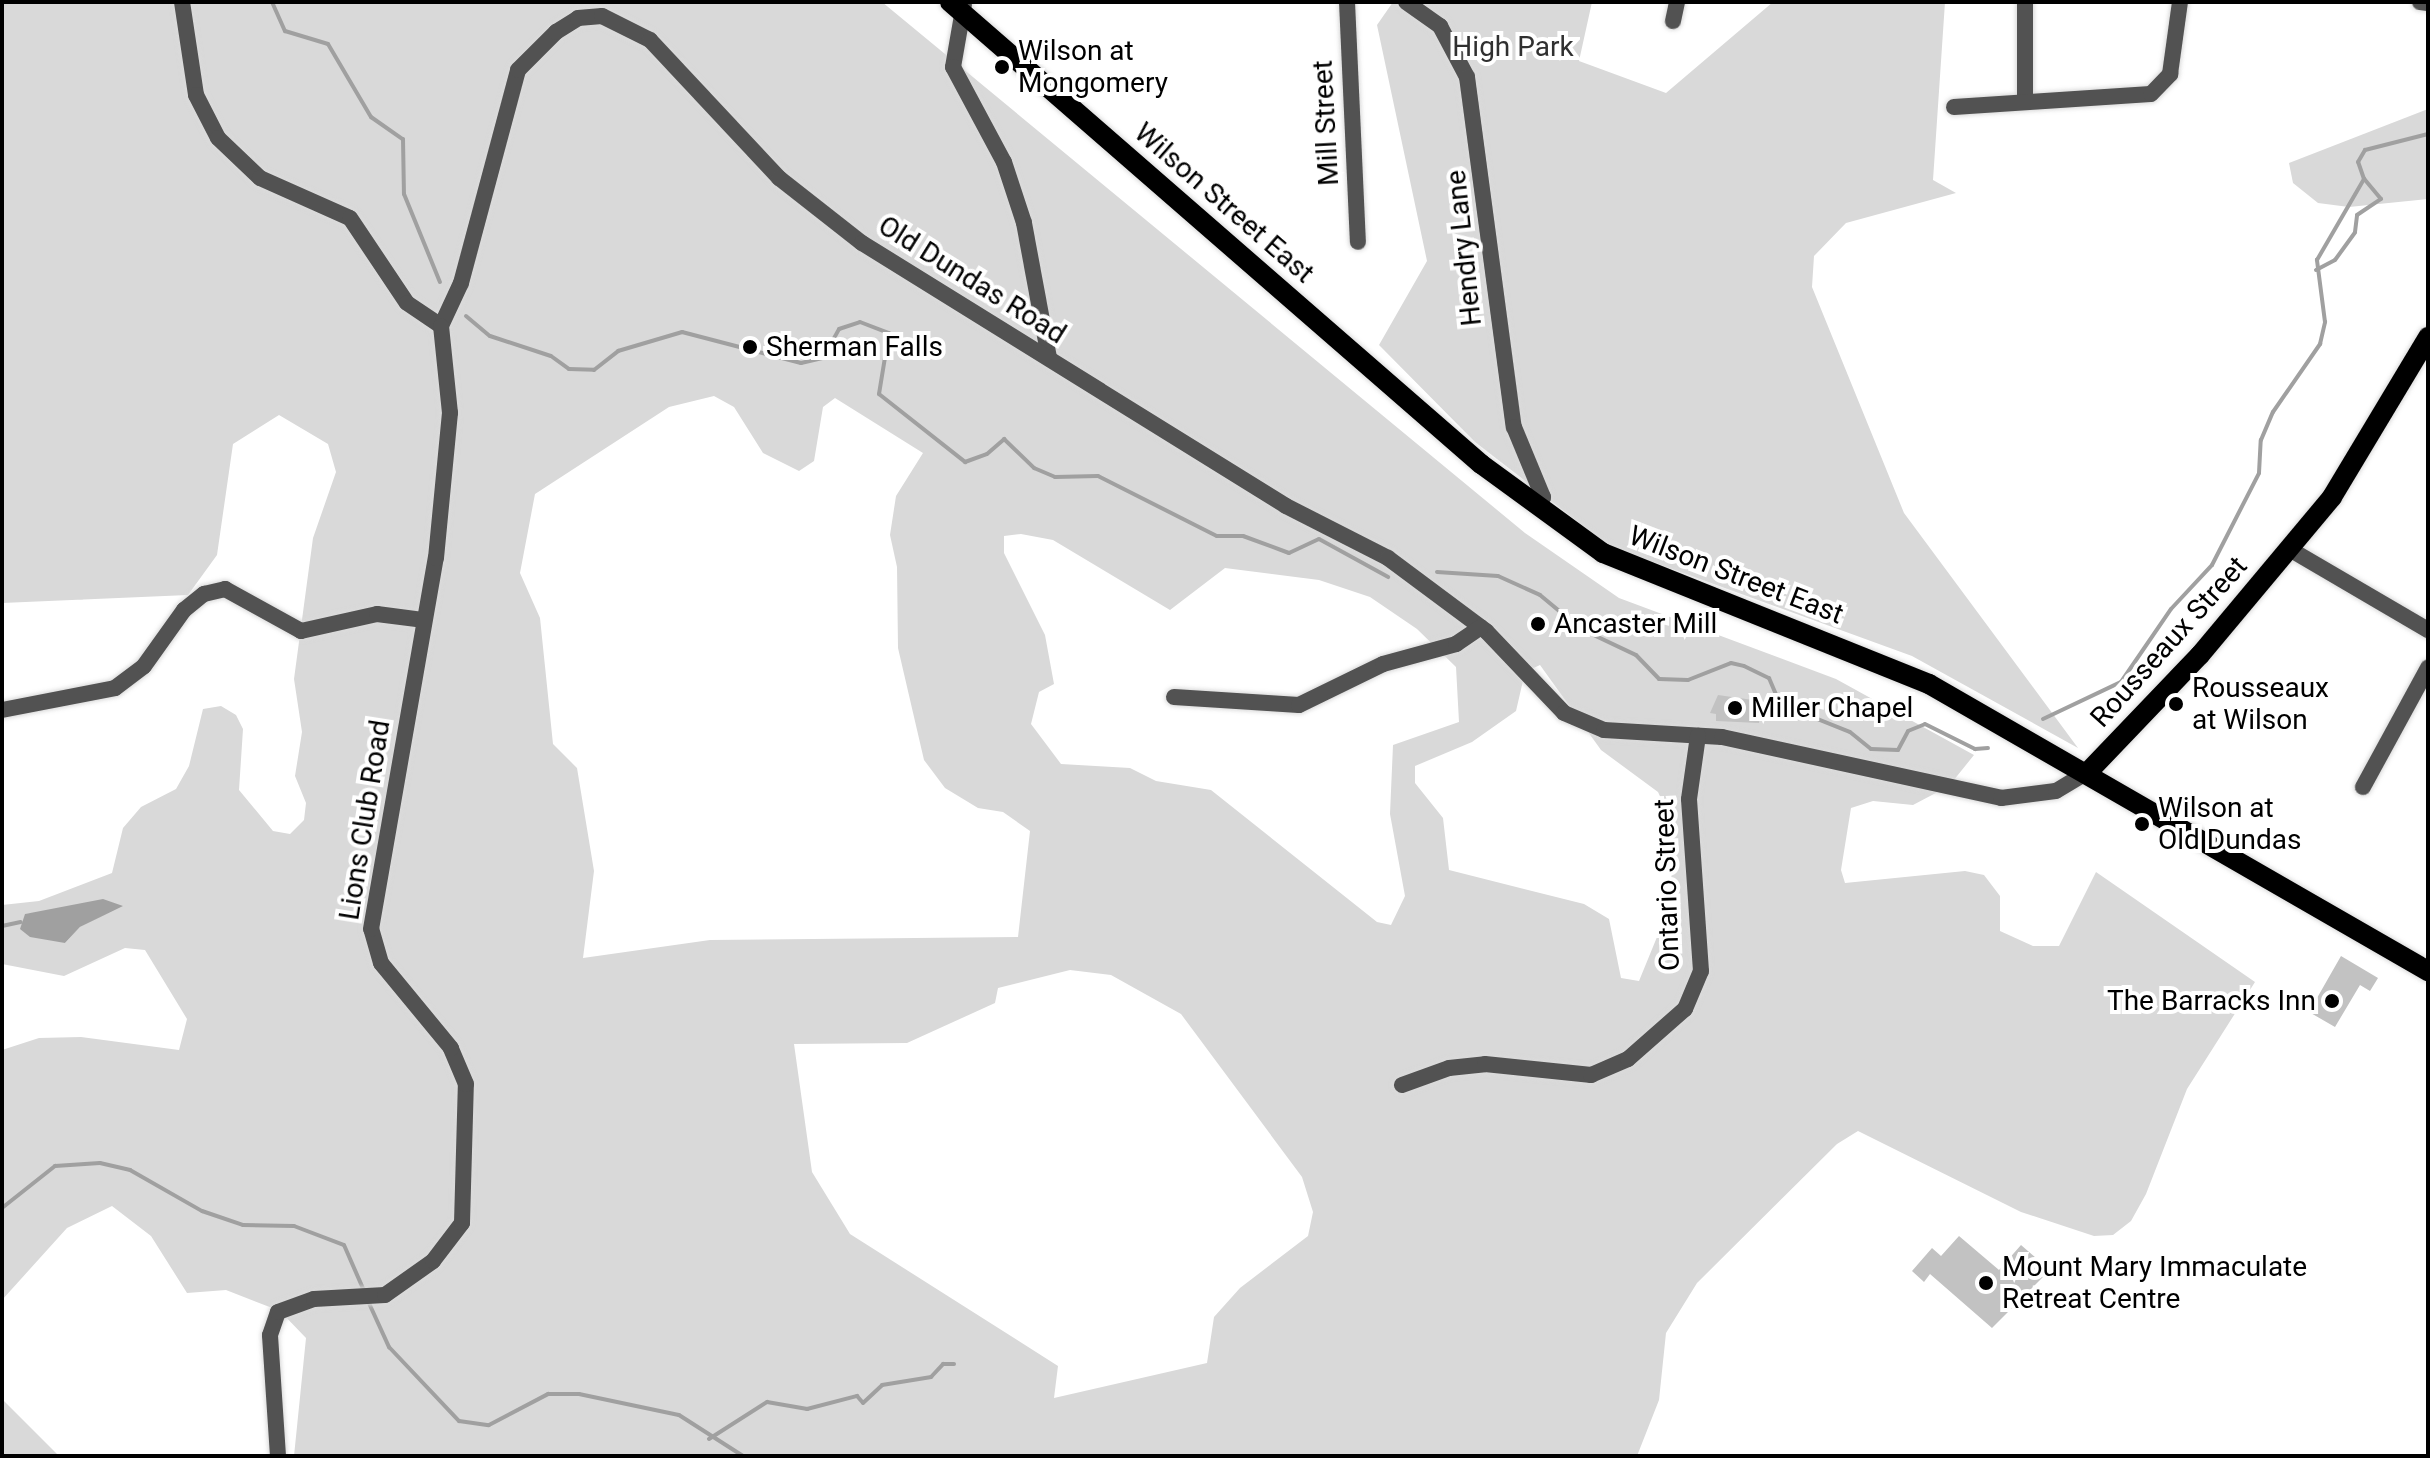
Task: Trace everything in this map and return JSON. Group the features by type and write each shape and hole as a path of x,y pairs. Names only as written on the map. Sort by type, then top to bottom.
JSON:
{"main road":[{"name":"Wilson Street East","path":"959,6 1540,508 1634,569 1875,658 1971,707 2089,771 2428,971"},
{"name":"Rousseaux Street","path":"2089,771 2291,550 2332,497 2379,413 2428,337"}],"street":[{"path":"182,2 196,95 218,138 260,178 350,218 399,294 447,315"},
{"name":"Mill Street","path":"1347,2 1358,242"},
{"name":"Hendry Lane","path":"1406,2 1440,26 1467,77 1479,130 1514,427 1543,497 1540,508"},
{"path":"1673,21 1677,2"},
{"path":"2025,2 2025,102"},
{"path":"1954,107 2136,96 2163,87 2180,2"},
{"path":"2420,2 2428,3"},
{"path":"959,6 953,67 1004,162 1024,223 1049,358"},
{"name":"Old Dundas Road","path":"447,315 518,70 556,32 578,18 602,16 629,24 650,40 779,178 817,209 1286,506 1388,558 1481,627 1564,713 1614,732 1698,736 1776,747 2001,798 2056,791 2089,771"},
{"name":"Lions Club Road","path":"278,1456 270,1335 278,1312 314,1299 370,1297 433,1261 462,1223 467,1148 466,1084 451,1048 381,963 371,929 436,558 450,413 447,315"},
{"path":"2291,550 2428,630"},
{"path":"2,710 115,688 144,666 184,610 204,594 225,589 301,631 377,614 423,620"},
{"path":"1174,697 1299,705 1383,664 1456,644 1481,627"},
{"path":"2363,787 2428,668"},
{"name":"Ontario Street","path":"1402,1085 1449,1068 1485,1064 1591,1075 1628,1059 1685,1009 1701,971 1689,799 1698,736"}],"green space":[{"path":"2,2 882,2 1525,533 1619,598 1836,679 1974,755 1949,786 1913,805 1873,801 1851,808 1841,870 1845,883 1965,871 1984,875 2000,896 2000,931 2033,946 2059,946 2096,872 2255,982 2187,1089 2146,1194 2131,1221 2113,1235 2094,1236 2021,1212 1858,1131 1837,1144 1697,1283 1666,1333 1659,1400 1637,1456 294,1456 306,1338 280,1311 226,1290 187,1293 151,1236 112,1206 67,1228 2,1300 2,1050 39,1038 81,1037 179,1050 187,1019 145,950 125,948 64,976 2,964 2,905 39,901 112,873 123,828 141,807 176,789 189,766 203,709 221,706 236,715 243,729 239,790 273,831 290,834 304,820 306,803 295,776 302,732 294,679 313,538 336,472 328,444 279,415 233,444 217,555 188,595 2,603","holes":["714,396 734,407 763,453 799,471 814,461 823,407 835,398 923,453 896,496 890,535 897,567 898,648 924,760 945,788 978,808 1003,812 1030,831 1018,937 710,940 583,958 594,871 577,768 553,744 540,618 520,573 535,494 669,407","1021,534 1053,540 1170,610 1225,568 1319,580 1370,597 1417,629 1456,667 1459,722 1393,745 1390,814 1405,896 1391,925 1377,922 1211,790 1156,781 1130,768 1061,764 1031,724 1039,692 1054,684 1045,635 1004,553 1004,536","1540,665 1601,750 1658,792 1670,818 1674,858 1666,915 1639,981 1621,978 1609,919 1584,904 1449,870 1443,818 1415,783 1415,766 1472,742 1516,711 1525,672","121,906 80,927 65,943 25,914","1070,970 1111,975 1181,1014 1302,1177 1313,1212 1308,1236 1240,1288 1214,1317 1207,1363 1054,1398 1058,1366 850,1234 812,1172 794,1044 907,1043 995,1003 998,988"]},
{"name":"High Park","path":"1393,2 1592,2 1579,61 1666,93 1773,2 1945,2 1933,180 1956,193 1846,223 1814,256 1812,287 1904,513 2078,748 1912,656 1609,546 1475,442 1379,345 1427,261 1377,25"},
{"path":"2428,109 2428,199 2349,207 2318,203 2293,183 2289,163"},
{"path":"2,1399 59,1456 2,1456"}],"shaded area":[{"path":"103,899 123,906 80,927 65,943 30,937 20,929 25,914"}],"building":[{"name":"Miller Chapel","path":"1718,695 1760,701 1759,723 1716,721 1716,714 1710,713"},
{"name":"The Barracks Inn","path":"2341,956 2378,978 2370,991 2360,985 2335,1027 2309,1012"},
{"name":"Mount Mary Immaculate Retreat Centre","path":"1959,1236 1999,1270 2021,1245 2050,1270 1992,1328 1930,1274 1924,1282 1912,1271 1932,1248 1941,1256"}],"waterway":[{"path":"272,2 285,31 328,44 371,117 403,139 404,194 440,282"},
{"path":"2043,719 2121,682 2171,609 2212,565 2259,473 2261,440 2273,412 2320,344 2325,322 2317,260 2364,179 2358,162 2365,150 2428,134"},
{"path":"2316,270 2335,260 2355,232 2357,215 2381,199 2364,179"},
{"path":"466,316 490,336 551,356 569,369 594,370 618,351 682,332 801,363 823,358 839,329 860,322 889,333 879,394 965,462 987,454 1004,439 1034,468 1055,477 1098,476 1217,536 1243,536 1289,553 1319,539 1388,577"},
{"path":"1437,572 1498,576 1540,595 1581,629 1636,655 1659,679 1688,680 1731,663 1744,666 1769,678 1780,704 1850,732 1871,749 1898,750 1908,731 1925,724 1975,749 1988,748"},
{"path":"2,926 21,922"},
{"path":"2,1208 55,1166 100,1163 130,1170 202,1211 243,1225 294,1226 344,1245 365,1293"},
{"path":"368,1301 389,1347 459,1421 489,1425 548,1394 579,1394 679,1415 743,1456"},
{"path":"709,1439 767,1402 807,1409 857,1396 863,1403 882,1385 931,1377 943,1364 954,1364"}],"place":[{"name":"Wilson at Mongomery","path":"1002,67"},
{"name":"Sherman Falls","path":"750,347"},
{"name":"Ancaster Mill","path":"1538,624"},
{"name":"Rousseaux at Wilson","path":"2176,704"},
{"name":"Miller Chapel","path":"1735,708"},
{"name":"Wilson at Old Dundas","path":"2142,824"},
{"name":"The Barracks Inn","path":"2332,1001"},
{"name":"Mount Mary Immaculate Retreat Centre","path":"1986,1283"}]}
